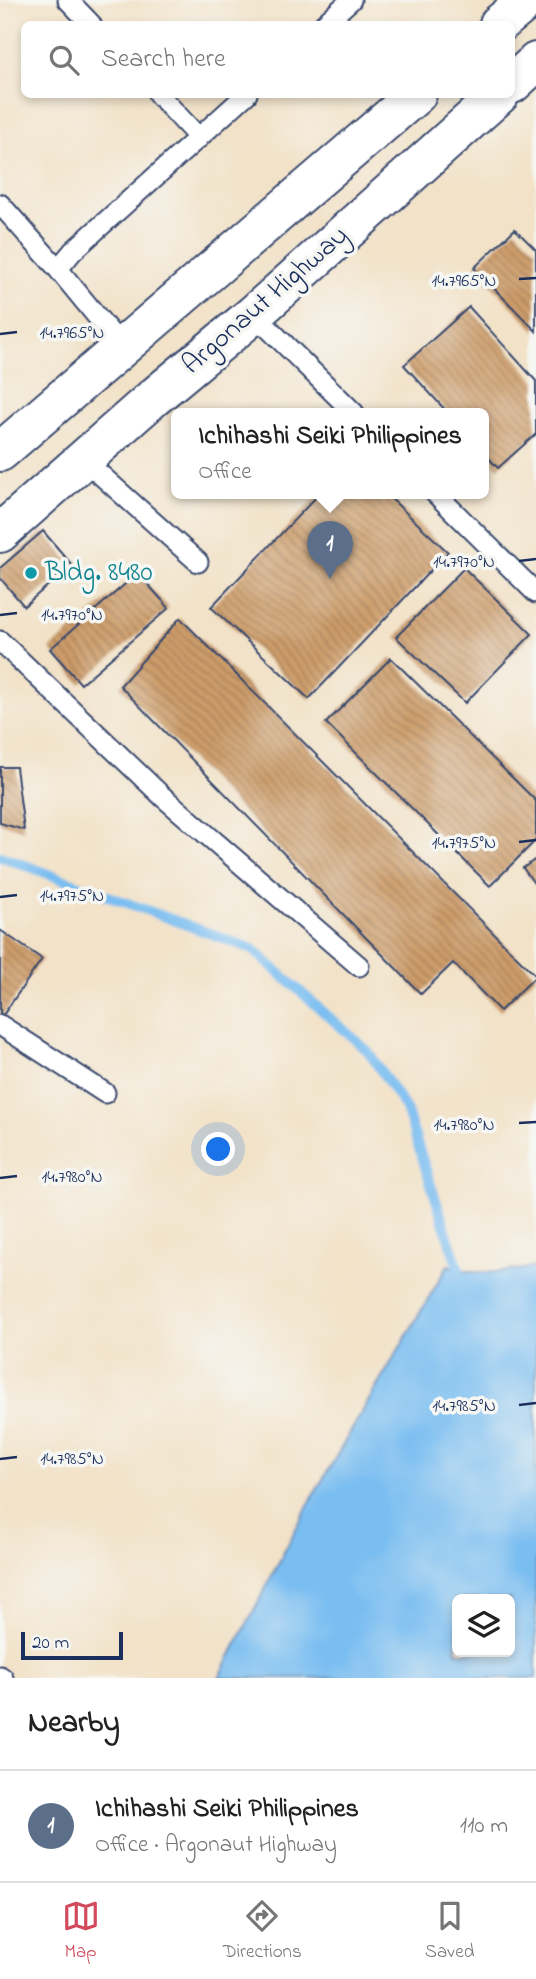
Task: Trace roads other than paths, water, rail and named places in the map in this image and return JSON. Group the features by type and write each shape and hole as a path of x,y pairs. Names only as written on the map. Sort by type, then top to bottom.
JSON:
{"main road":[{"path":"515,81 536,62"},
{"name":"Argonaut Highway","path":"0,452 413,98"},
{"name":"Argonaut Highway","path":"0,533 254,314 496,98"}],"lane":[{"path":"68,0 88,21"},
{"path":"327,21 351,0"},
{"path":"162,98 199,138"},
{"path":"58,269 73,251 243,98"},
{"path":"0,204 122,347"},
{"path":"254,314 349,408"},
{"path":"83,459 198,562"},
{"path":"441,499 536,593"},
{"path":"0,641 162,796 359,966"},
{"path":"0,1025 105,1093"}],"water":[{"path":"448,1265 480,1272 536,1267 536,1678 219,1678 312,1498"}],"waterway":[{"path":"0,856 252,949 368,1051 406,1109 459,1270"}],"place":[{"name":"Bldg. 8480","path":"31,573"},
{"name":"Ichihashi Seiki Philippines","path":"330,579"}]}
